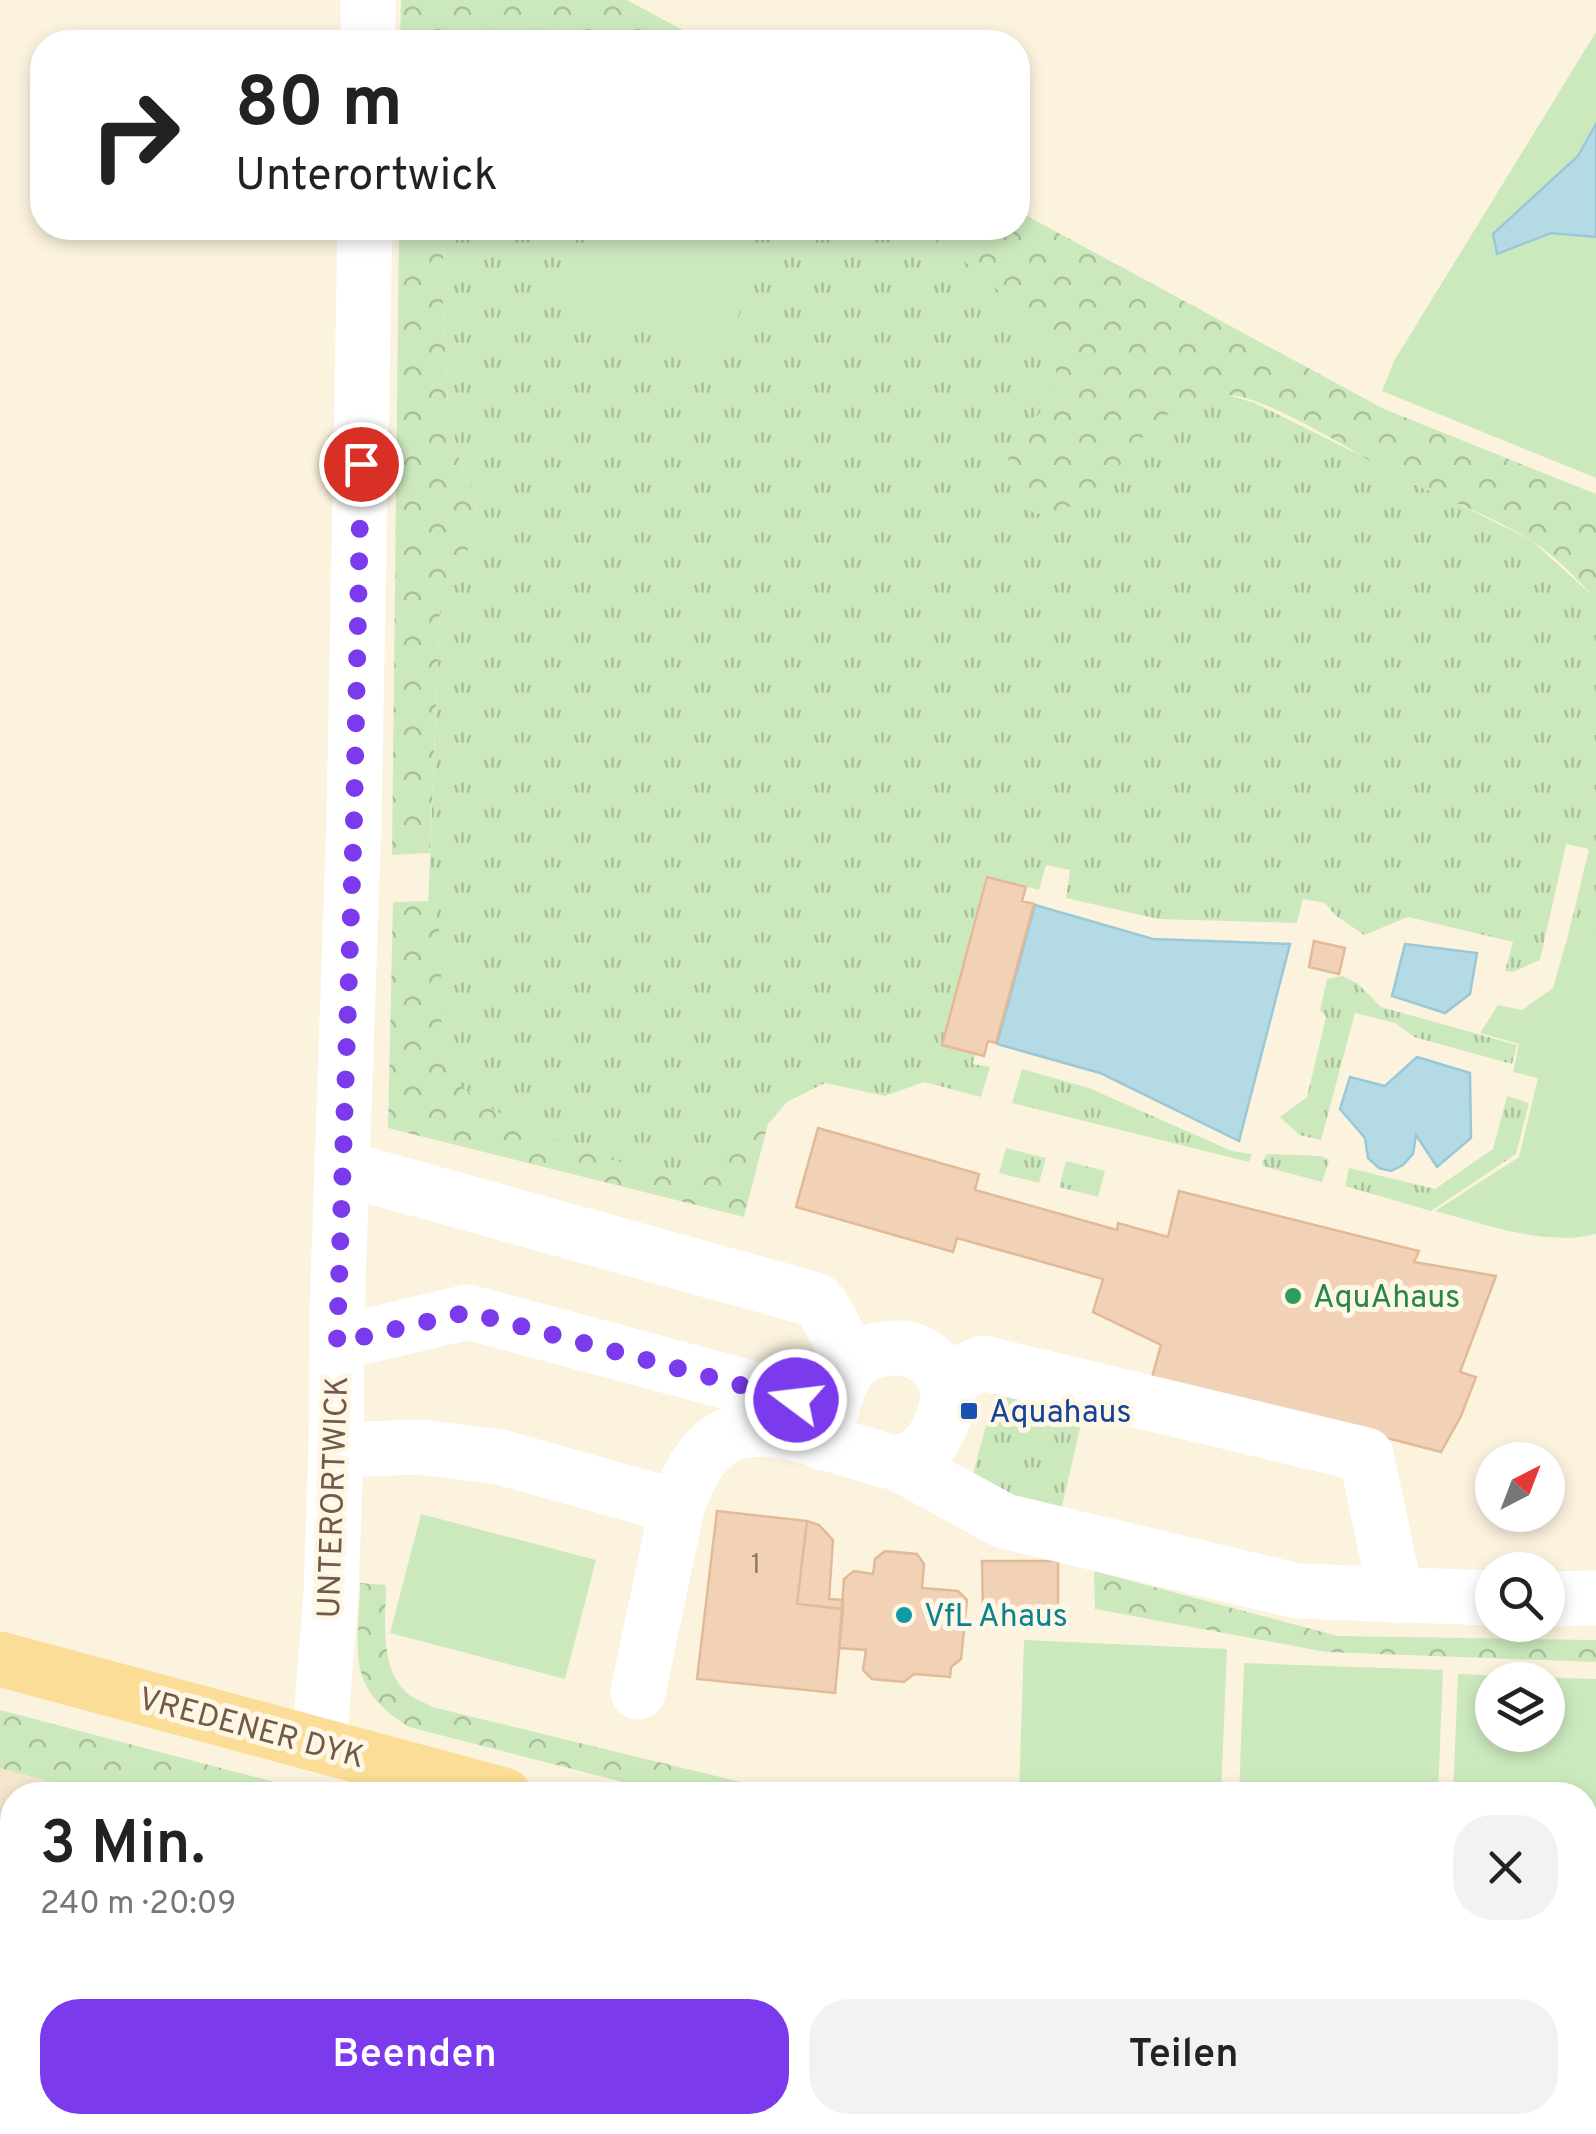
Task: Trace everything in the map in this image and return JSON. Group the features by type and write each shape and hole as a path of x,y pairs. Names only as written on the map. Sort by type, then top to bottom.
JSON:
{"main road":[{"name":"VREDENER DYK","path":"0,1659 455,1782"}],"street":[{"path":"368,0 368,30"},
{"name":"UNTERORTWICK","path":"319,1746 331,1593 336,1450 366,240"},
{"path":"342,1168 816,1300 827,1310 832,1330 835,1405"},
{"path":"337,1343 468,1312 835,1405 896,1462 1004,1521 1296,1591 1475,1598"},
{"path":"638,1692 677,1507 700,1458 720,1439 835,1405 865,1352 906,1348 940,1368 950,1389 939,1432 923,1452 896,1462"},
{"path":"945,1379 983,1363 1366,1455 1396,1596"},
{"path":"336,1450 421,1447 500,1457 677,1507"},
{"path":"1565,1599 1596,1598"}],"shaded area":[{"path":"0,1758 87,1782 0,1782"}],"green space":[{"path":"401,0 627,0 683,30 560,30 518,21 490,25 484,30 400,30"},
{"path":"518,21 560,30 484,30 490,25"},
{"path":"1596,32 1596,478 1382,391 1394,361"},
{"path":"1030,217 1384,409 1596,494 1596,600 1556,559 1514,530 1405,480 1291,417 1245,398 1227,395 1183,405 1146,434 1102,485 1084,499 1062,509 1035,514 1014,493 1007,473 1019,439 1053,389 1056,369 1038,333 1020,312 936,240 1030,240"},
{"path":"399,240 444,240 442,282 448,405 460,463 476,500 474,540 452,575 440,606 430,853 392,855"},
{"path":"444,240 941,240 1228,395 1255,403 1531,540 1596,599 1596,935 1569,932 1589,849 1566,844 1540,960 1513,972 1505,971 1513,942 1408,917 1364,935 1325,903 1303,899 1297,923 1158,919 1066,898 1070,870 1046,865 1039,890 986,876 943,1045 975,1054 973,1064 990,1067 981,1097 924,1082 885,1096 825,1083 787,1102 714,1188 420,1108 440,606 452,575 474,540 476,500 460,463 448,405 442,282"},
{"path":"585,240 740,240 760,246 726,357 565,307"},
{"path":"434,901 441,946 442,1032 458,1081 499,1113 532,1129 608,1158 674,1173 696,1173 717,1165 745,1145 769,1120 744,1217 388,1128 393,902"},
{"path":"1569,932 1596,935 1596,1234 1536,1236 1435,1211 1519,1157 1538,1078 1513,1072 1519,1044 1480,1033 1498,1005 1522,1010 1553,988"},
{"path":"1342,976 1357,983 1381,1007 1517,1045 1512,1064 1414,1037 1395,1023 1355,1013 1321,1140 1299,1135 1280,1117 1307,1097 1326,1017 1320,1010 1327,979"},
{"path":"1022,1069 1089,1088 1232,1151 1252,1154 1249,1162 1012,1103"},
{"path":"1507,1096 1529,1103 1516,1154 1431,1211 1345,1186 1349,1168 1435,1189 1493,1149"},
{"path":"1006,1148 1046,1158 1039,1183 999,1173"},
{"path":"1267,1154 1322,1156 1329,1160 1322,1182 1263,1166"},
{"path":"1066,1161 1105,1171 1098,1197 1059,1187"},
{"path":"997,1384 1086,1402 1058,1524 969,1489"},
{"path":"421,1514 596,1560 565,1679 390,1633"},
{"path":"1094,1571 1338,1636 1475,1638 1475,1642 1596,1640 1596,1662 1326,1652 1095,1609"},
{"path":"360,1583 386,1585 386,1640 391,1667 407,1693 432,1707 741,1782 623,1782 409,1727 373,1697 364,1682 358,1648"},
{"path":"1024,1640 1227,1649 1222,1782 1019,1782"},
{"path":"1244,1663 1443,1670 1439,1782 1239,1782"},
{"path":"1458,1674 1475,1675 1475,1752 1565,1752 1565,1678 1596,1679 1596,1782 1454,1782"},
{"path":"0,1710 274,1782 53,1782 0,1768"}],"water":[{"path":"1596,124 1596,237 1551,233 1497,254 1493,234 1578,156"},
{"path":"1035,905 1153,939 1290,944 1239,1141 1100,1073 997,1044"},
{"path":"1405,944 1477,953 1470,994 1445,1013 1392,996"},
{"path":"1417,1057 1470,1073 1471,1138 1437,1167 1416,1135 1413,1154 1403,1165 1391,1171 1379,1168 1368,1158 1365,1138 1340,1109 1350,1077 1385,1086"}],"building":[{"path":"987,877 1026,887 1022,901 1034,904 996,1043 988,1041 984,1056 942,1045"},
{"path":"1314,941 1345,948 1339,974 1309,967"},
{"name":"AquAhaus","path":"818,1128 979,1174 975,1190 1117,1230 1118,1223 1168,1237 1179,1191 1419,1251 1414,1262 1496,1276 1460,1372 1476,1377 1461,1416 1441,1452 1152,1377 1161,1345 1093,1312 1103,1279 957,1238 953,1252 796,1207"},
{"path":"717,1511 807,1521 797,1604 843,1609 835,1693 697,1679"},
{"path":"807,1521 819,1525 833,1540 829,1599 843,1600 843,1609 797,1604"},
{"name":"VfL Ahaus","path":"885,1551 917,1554 924,1564 922,1588 958,1591 967,1600 961,1659 951,1667 950,1677 914,1674 904,1682 872,1679 863,1670 866,1650 839,1648 844,1579 854,1571 873,1574 875,1559"},
{"path":"982,1561 1058,1561 1058,1612 983,1613"}],"place":[{"name":"AquAhaus","path":"1293,1296"},
{"name":"Aquahaus","path":"969,1411"},
{"name":"VfL Ahaus","path":"904,1615"}],"route":[{"path":"361,464 337,1343 468,1312 796,1400"}]}
